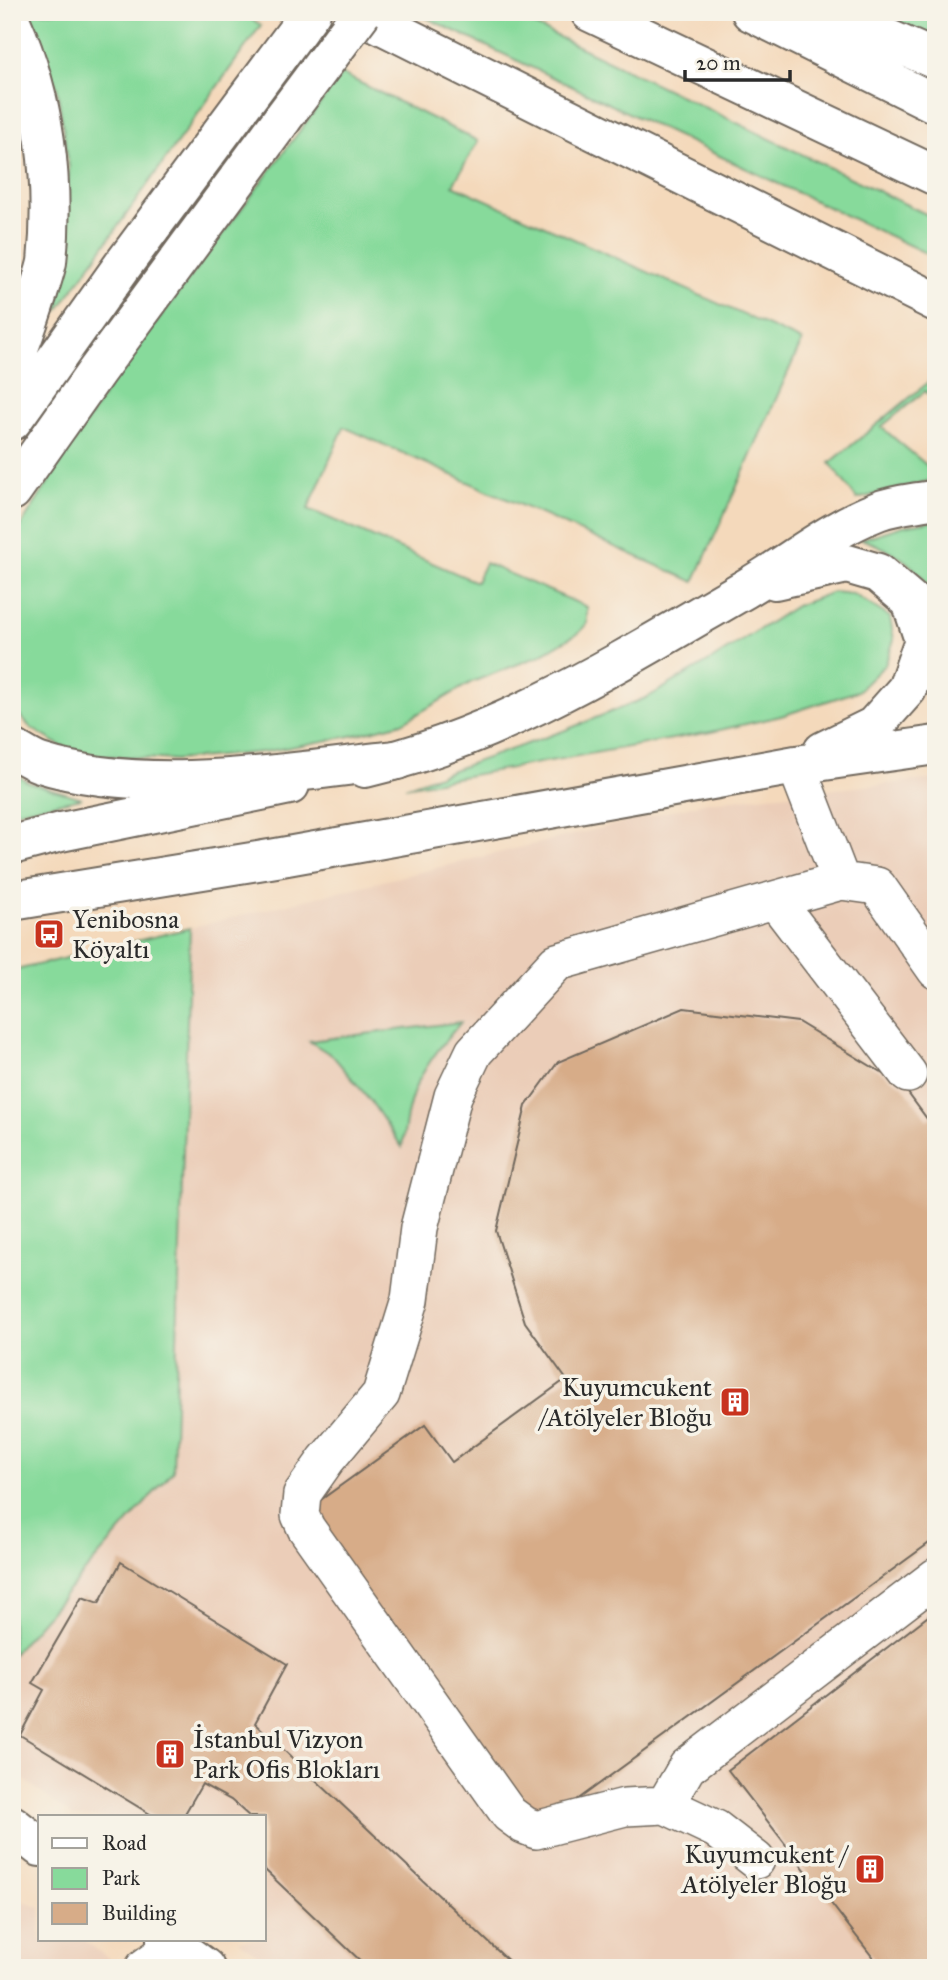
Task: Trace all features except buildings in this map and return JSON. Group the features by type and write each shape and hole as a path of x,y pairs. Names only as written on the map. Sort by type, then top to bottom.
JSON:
{"main road":[{"path":"12,421 123,265 311,12"},
{"path":"356,12 936,302"},
{"path":"12,491 96,372 362,12"},
{"path":"590,12 936,176"},
{"path":"751,12 936,104"},
{"path":"827,12 936,60"},
{"path":"12,24 25,54 43,124 49,198 46,264 22,345 12,363"},
{"path":"12,845 61,832 397,761 485,729 586,681 751,586 832,533 880,510 936,499"},
{"path":"751,586 847,564 878,573 911,601 923,640 907,689 874,726 796,765"},
{"path":"12,901 276,858 796,765 936,745"},
{"path":"12,748 49,765 82,772 160,781 259,775 397,761"},
{"path":"12,1825 38,1845"},
{"path":"12,1856 38,1867"},
{"path":"170,1943 205,1968"}],"lane":[{"path":"796,765 841,881"},
{"path":"756,1860 716,1829 665,1805 625,1807 536,1830 509,1815 306,1528 300,1515 302,1494 326,1460 381,1394 410,1300 419,1227 453,1096 474,1052 557,962 841,881 877,886 936,970"},
{"path":"775,900 908,1074"},
{"path":"665,1805 687,1767 936,1577"},
{"path":"144,1968 170,1943"}],"shaded area":[{"path":"936,779 936,1968 276,1968 239,1941 266,1941 266,1815 71,1815 12,1771 12,1655 173,1471 190,928 708,802"},
{"path":"12,1896 38,1907 38,1941 85,1941 122,1968 12,1968"}],"green space":[{"path":"28,12 239,12 261,25 57,312 64,275 69,167 57,88"},
{"path":"414,12 507,12 936,219 936,258"},
{"path":"878,12 936,12 936,40 935,40"},
{"path":"342,74 478,141 453,185 802,341 694,582 344,427 308,509 476,582 485,563 587,607 587,623 580,632 539,656 472,682 402,723 351,736 264,752 175,760 91,755 61,746 31,728 12,708 12,540 110,385"},
{"path":"936,376 936,401 925,391 881,427 936,473 936,479 857,499 830,463"},
{"path":"936,520 936,599 914,568 895,554 861,539 903,526"},
{"path":"833,592 853,594 890,617 894,640 885,665 858,691 781,716 711,732 405,787 563,731 648,697 796,606"},
{"path":"12,771 28,782 82,798 12,812"},
{"path":"190,928 173,1471 12,1655 12,971"},
{"path":"461,1022 432,1058 418,1082 409,1105 402,1147 370,1100 333,1056 309,1041"}],"place":[{"name":"Yenibosna Köyaltı","path":"49,934"},
{"name":"Kuyumcukent /Atölyeler Bloğu","path":"735,1402"},
{"name":"İstanbul Vizyon Park Ofis Blokları","path":"170,1754"},
{"name":"Kuyumcukent / Atölyeler Bloğu","path":"870,1869"}]}
